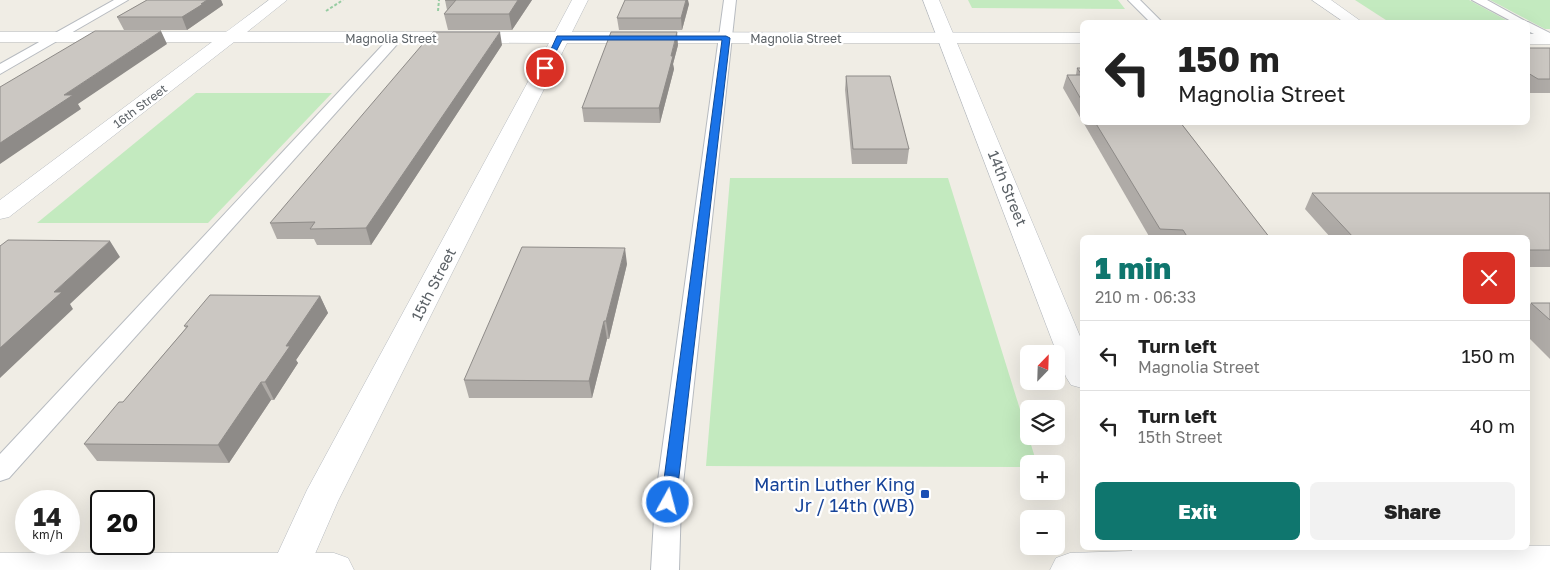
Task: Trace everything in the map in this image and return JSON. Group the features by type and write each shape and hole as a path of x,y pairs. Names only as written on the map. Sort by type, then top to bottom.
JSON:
{"street":[{"name":"16th Street","path":"0,212 279,0"},
{"name":"15th Street","path":"290,569 320,501 580,0"},
{"name":"14th Street","path":"931,0 1080,372"},
{"path":"1320,0 1351,20"},
{"name":"Magnolia Street","path":"0,37 1080,38"},
{"path":"1530,39 1550,38"},
{"path":"1070,570 1155,562 1550,564"},
{"path":"0,570 334,570"}],"lane":[{"path":"0,70 122,0"},
{"path":"665,570 668,502 730,0"},
{"path":"1134,0 1154,20"},
{"path":"1478,0 1517,20"},
{"path":"1530,27 1550,38"},
{"path":"0,471 396,38"}],"green space":[{"path":"968,0 1118,0 1125,9 972,8"},
{"path":"1355,0 1469,0 1506,20 1386,20"},
{"path":"1490,0 1550,0 1550,29 1545,29"},
{"path":"196,93 332,93 208,223 37,223"},
{"path":"730,178 948,178 1020,409 1020,445 1031,445 1034,455 1020,455 1020,467 706,466"}],"building":[{"path":"147,0 207,0 182,17 117,17"},
{"path":"456,0 518,0 509,14 444,14"},
{"path":"625,0 686,0 681,18 617,18"},
{"path":"95,31 161,31 64,95 73,95 0,143 0,87"},
{"path":"433,32 500,32 366,228 310,229 315,222 270,223"},
{"path":"611,32 677,32 671,56 673,56 659,108 582,108"},
{"path":"1530,48 1550,48 1550,79 1538,79 1530,74"},
{"path":"1067,75 1080,75 1080,98"},
{"path":"846,76 890,76 909,149 853,149"},
{"path":"1097,125 1182,125 1268,235 1186,235 1183,230 1160,229"},
{"path":"1312,193 1550,193 1550,250 1530,250 1530,235 1351,235"},
{"path":"8,240 110,241 54,292 62,292 0,348 0,246"},
{"path":"522,247 625,248 589,381 464,380"},
{"path":"210,295 320,296 286,346 290,346 265,382 261,382 218,445 84,444 119,402 123,402 188,326 184,326"},
{"path":"1531,303 1550,303 1550,320"}],"place":[{"name":"Martin Luther King Jr / 14th (WB)","path":"925,494"}],"route":[{"path":"545,68 560,38 726,38 668,502"}]}
